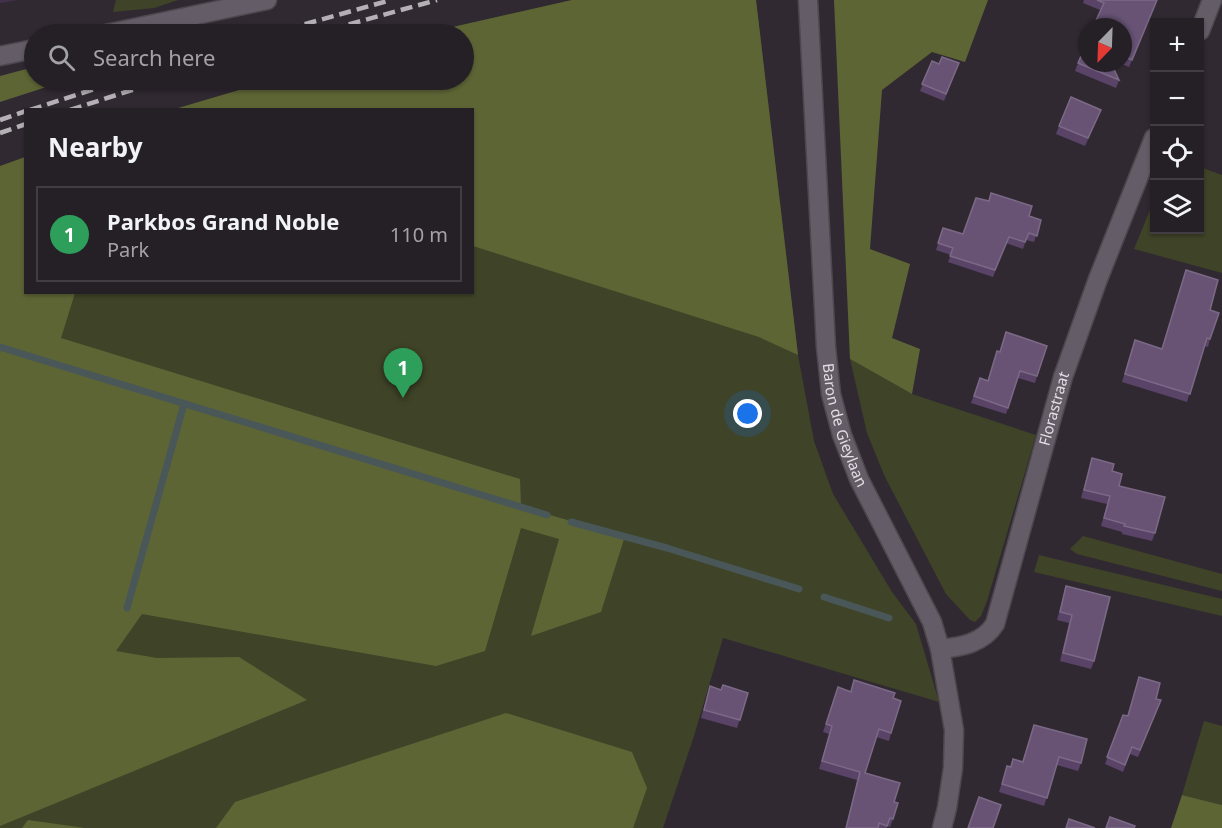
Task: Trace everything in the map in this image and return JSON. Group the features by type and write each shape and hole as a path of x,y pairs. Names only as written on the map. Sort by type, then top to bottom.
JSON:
{"street":[{"path":"153,24 267,0"},
{"name":"Baron de Gieylaan","path":"808,0 826,347 831,394 842,435 859,479 927,611 940,650 954,730 953,768 942,828"},
{"path":"1204,21 1212,0"},
{"path":"0,56 24,51"},
{"name":"Florastraat","path":"940,650 975,642 989,634 995,624 1063,377 1098,279 1150,150"}],"green space":[{"path":"116,0 178,0 154,8 113,12"},
{"path":"572,0 756,0 798,355 814,441 833,494 892,592 916,624 939,702 723,638 694,736 663,828 0,828 0,166 24,282 24,294 474,294 474,108 178,108 239,90 474,90 474,24 466,24"},
{"path":"572,0 756,0 798,355 759,337 474,246 474,108 178,108 239,90 474,90 474,24 466,24"},
{"path":"834,0 988,0 965,62 932,52 882,90 870,249 910,264 892,338 920,349 912,394 850,359"},
{"path":"24,70 24,90 37,90 0,102 0,76"},
{"path":"24,157 24,294 75,294 61,338 520,479 521,507 625,536 601,612 531,636 559,539 521,528 485,651 436,666 142,614 116,651 157,658 239,657 307,700 0,826 0,166"},
{"path":"1204,168 1222,175 1222,273 1134,249 1150,210 1150,234 1204,234"},
{"path":"850,359 912,394 1036,435 987,601 981,616 975,622 970,620 946,594 885,477 867,433"},
{"path":"1083,536 1222,574 1222,591 1077,554 1070,549"},
{"path":"1039,555 1222,599 1222,616 1034,572"},
{"path":"506,713 632,752 647,788 633,828 216,828 235,802"},
{"path":"1204,721 1222,726 1222,805 1182,795"},
{"path":"1182,795 1222,805 1222,828 1171,828"},
{"path":"28,820 85,828 22,828"}],"building":[{"path":"1097,0 1157,0 1132,60 1132,18 1097,18 1104,3"},
{"path":"942,57 959,63 946,94 922,84 932,61 939,64"},
{"path":"1100,72 1115,72 1119,80"},
{"path":"1071,97 1101,110 1088,138 1059,126"},
{"path":"991,193 1032,206 1029,216 1041,220 1037,236 1029,233 1025,242 1009,237 995,270 950,256 953,248 938,243 943,228 963,234 976,198 989,201"},
{"path":"1186,270 1218,280 1210,310 1219,313 1210,339 1207,338 1190,394 1125,374 1135,340 1162,349"},
{"path":"1006,332 1047,346 1037,376 1020,371 1008,408 974,396 980,378 988,381 997,351 1000,352"},
{"path":"1092,458 1114,464 1112,471 1122,474 1119,486 1165,497 1155,533 1124,526 1125,524 1104,518 1110,496 1084,490"},
{"path":"1066,586 1110,597 1094,661 1063,653 1072,615 1060,612"},
{"path":"1139,677 1160,683 1156,699 1161,700 1140,750 1132,747 1125,765 1107,757 1123,715 1128,716"},
{"path":"854,680 895,693 893,698 901,701 891,733 879,729 865,773 900,783 894,802 898,803 893,819 890,818 887,826 879,823 878,828 846,828 860,772 822,761 832,726 826,724 838,687 851,692"},
{"path":"723,685 748,693 740,720 704,710 710,686 721,690"},
{"path":"1034,725 1087,739 1081,763 1059,757 1047,798 1002,784 1007,766 1011,767 1013,759 1023,762"},
{"path":"979,797 1001,805 993,828 968,828"},
{"path":"1110,817 1135,826 1134,828 1106,828"},
{"path":"1069,819 1095,828 1066,828"}],"waterway":[{"path":"0,347 547,515"},
{"path":"127,608 184,404"},
{"path":"571,522 667,548 799,589"},
{"path":"824,597 889,618"}],"railway":[{"path":"306,24 391,0"},
{"path":"350,24 437,0"},
{"path":"36,108 91,90"},
{"path":"76,108 132,90"},
{"path":"0,120 24,112"},
{"path":"0,133 24,125"}],"place":[{"name":"Parkbos Grand Noble","path":"403,398"}]}
